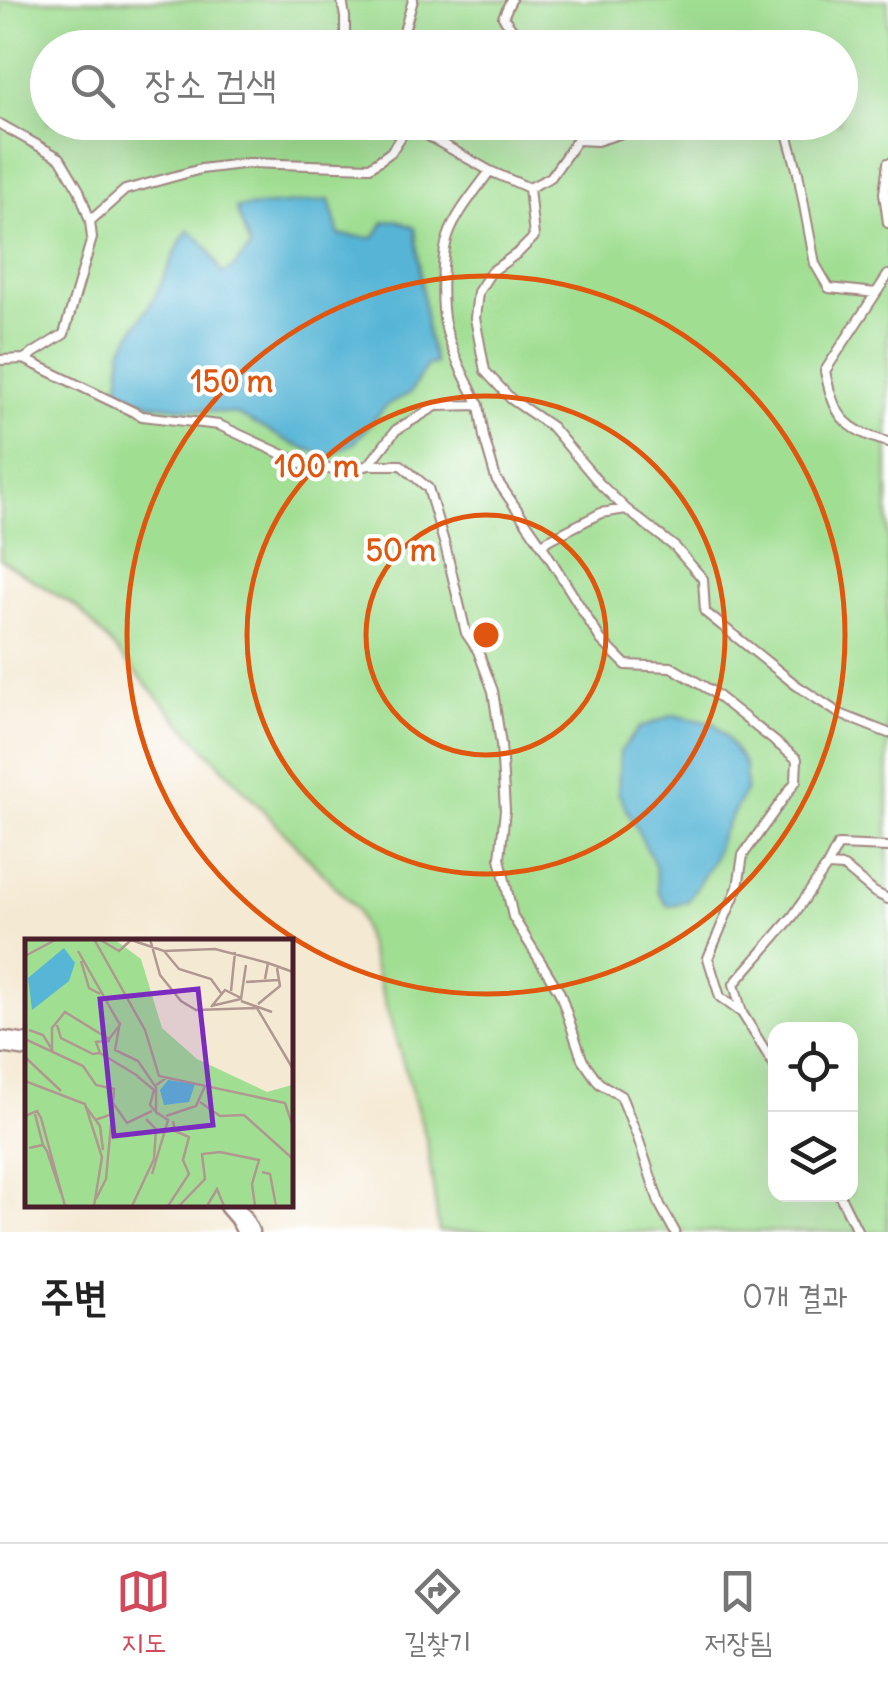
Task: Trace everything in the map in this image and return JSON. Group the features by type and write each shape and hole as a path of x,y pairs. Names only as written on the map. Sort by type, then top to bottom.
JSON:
{"main road":[{"path":"0,1042 25,1046"},
{"path":"230,1207 248,1232"}],"lane":[{"path":"342,0 345,30"},
{"path":"406,30 413,0"},
{"path":"510,0 503,18 513,30"},
{"path":"0,124 60,158 80,190 92,238 64,334 24,358 0,360"},
{"path":"90,220 125,190 201,169 250,162 370,167 391,152 398,140"},
{"path":"437,140 529,188"},
{"path":"529,188 551,177 578,140 600,140"},
{"path":"789,140 815,264 829,288 876,293"},
{"path":"888,163 888,222"},
{"path":"490,170 448,238 443,271 445,324 479,405 496,479 601,640 626,665 671,667 710,690 797,758 796,781 743,855 738,886 708,958 720,997 742,1013"},
{"path":"529,188 534,237 491,272 478,292 475,318 485,372 511,399 552,427 626,509 675,547 703,579 705,612 796,685 840,714 888,734"},
{"path":"888,275 825,371 831,400 840,418 870,438 888,442"},
{"path":"24,358 142,416 219,425 300,463 334,470 370,464 401,465 428,488 466,634 478,651 493,691 502,745 505,810 500,858 513,917 560,993 582,1059 598,1083 621,1096 660,1205 675,1232"},
{"path":"370,464 396,430 436,406 479,405"},
{"path":"541,544 601,513 626,509"},
{"path":"768,1055 742,1013 734,984 793,916 838,846 888,847"},
{"path":"827,866 844,867 888,900"},
{"path":"843,1202 858,1232"}],"green space":[{"path":"0,0 888,0 888,1232 439,1232 427,1142 357,910 79,609 0,559"}],"water":[{"path":"329,200 339,235 374,238 384,222 397,220 415,228 427,332 435,364 427,365 410,393 387,405 354,443 328,456 295,445 236,414 151,404 119,389 122,349 154,298 188,230 204,244 222,274 234,267 250,248 236,208"},
{"path":"674,715 715,724 745,765 746,789 713,860 688,901 668,906 658,892 655,865 618,792 620,752 639,728"}]}
